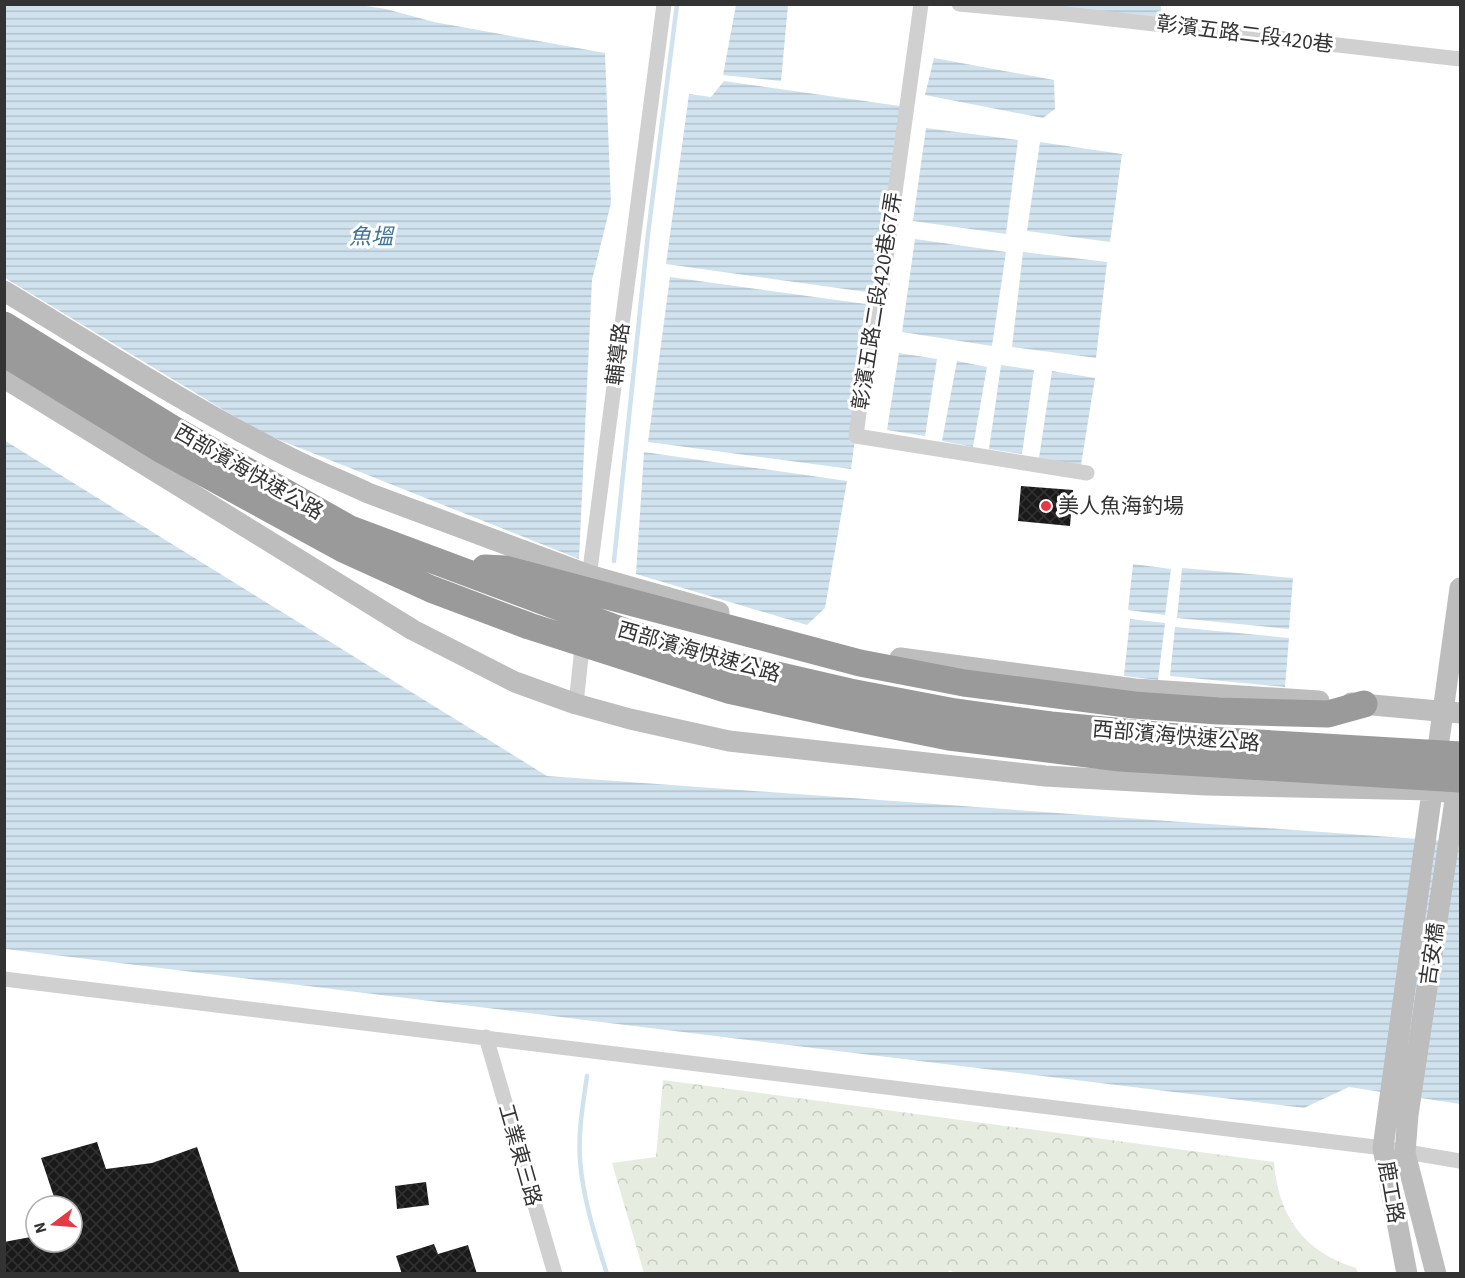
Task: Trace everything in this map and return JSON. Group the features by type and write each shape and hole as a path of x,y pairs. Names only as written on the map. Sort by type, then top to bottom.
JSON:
{"highway":[{"name":"西部濱海快速公路","path":"4,325 173,429 350,529 631,634 733,665 850,692 955,712 1051,725 1208,740 1461,755"},
{"name":"西部濱海快速公路","path":"4,353 172,456 343,549 431,589 529,626 728,690 949,736 1120,758 1459,789"},
{"path":"448,566 505,569 837,657 964,683 1134,705 1218,711 1328,714 1364,704"},
{"path":"431,589 468,617 521,642 723,702 960,749 1125,768 1296,774 1319,777 1355,787"}],"street":[{"name":"輔導路","path":"576,704 589,575 664,4"},
{"name":"彰濱五路二段420巷67弄","path":"921,4 881,294 873,305 856,436 1087,473"},
{"name":"彰濱五路二段420巷","path":"959,4 1058,13 1461,59"},
{"path":"4,291 189,404 286,456 368,493 589,575 862,652 965,668 1135,689 1452,712"},
{"path":"4,378 413,630 515,682 576,704 630,719 729,741 1033,774 1206,784 1459,789"},
{"name":"吉安橋","path":"1386,1110 1432,790 1452,712 1461,588"},
{"name":"吉安橋","path":"1408,1115 1461,765"},
{"path":"4,979 1383,1148 1461,1161"},
{"name":"工業東三路","path":"486,1037 555,1274"},
{"name":"鹿工路","path":"1386,1110 1383,1148 1407,1274"},
{"name":"鹿工路","path":"1408,1115 1405,1153 1436,1274"}],"green space":[{"path":"663,1080 1274,1162 1281,1199 1297,1229 1308,1242 1338,1261 1356,1268 1358,1273 956,1274 950,1270 946,1274 644,1273 612,1163 656,1157"}],"water":[{"name":"魚塭","path":"4,5 359,5 386,9 434,22 605,53 611,203 592,280 579,559 262,433 5,278"},
{"path":"736,5 788,5 781,81 723,75"},
{"path":"1059,5 1161,5 1160,22 1058,13"},
{"path":"934,58 1054,80 1055,109 1043,118 925,95"},
{"path":"724,81 907,107 881,294 666,264 689,94 711,97"},
{"path":"926,128 1018,140 1006,234 913,221"},
{"path":"1040,142 1122,154 1110,242 1027,231"},
{"path":"915,239 1006,252 992,346 902,332"},
{"path":"1023,252 1107,262 1096,358 1012,347"},
{"path":"670,277 873,305 851,469 648,442"},
{"path":"899,353 937,359 925,436 887,430"},
{"path":"957,361 987,367 973,447 942,441"},
{"path":"1001,365 1034,370 1022,454 989,449"},
{"path":"1052,371 1095,378 1081,465 1039,458"},
{"path":"4,440 547,776 1460,842 1460,1104 1349,1087 1304,1108 5,949"},
{"path":"644,452 847,481 825,608 807,625 636,574"},
{"path":"1133,564 1171,569 1165,615 1128,610"},
{"path":"1182,568 1293,578 1289,629 1177,618"},
{"path":"1130,619 1165,623 1158,680 1124,676"},
{"path":"1175,627 1289,638 1285,687 1170,676"}],"building":[{"name":"美人魚海釣場","path":"1021,486 1073,490 1070,526 1018,521"},
{"path":"97,1142 106,1169 152,1163 197,1147 240,1274 4,1274 4,1242 24,1238 24,1254 84,1254 84,1194 53,1194 41,1158"},
{"path":"426,1182 429,1205 397,1209 395,1186"},
{"path":"434,1244 438,1254 468,1245 477,1274 402,1274 396,1256"}],"waterway":[{"path":"614,561 648,234 677,4"},
{"path":"587,1076 580,1128 580,1160 587,1203 607,1274"}],"place":[{"name":"美人魚海釣場","path":"1046,506"}]}
